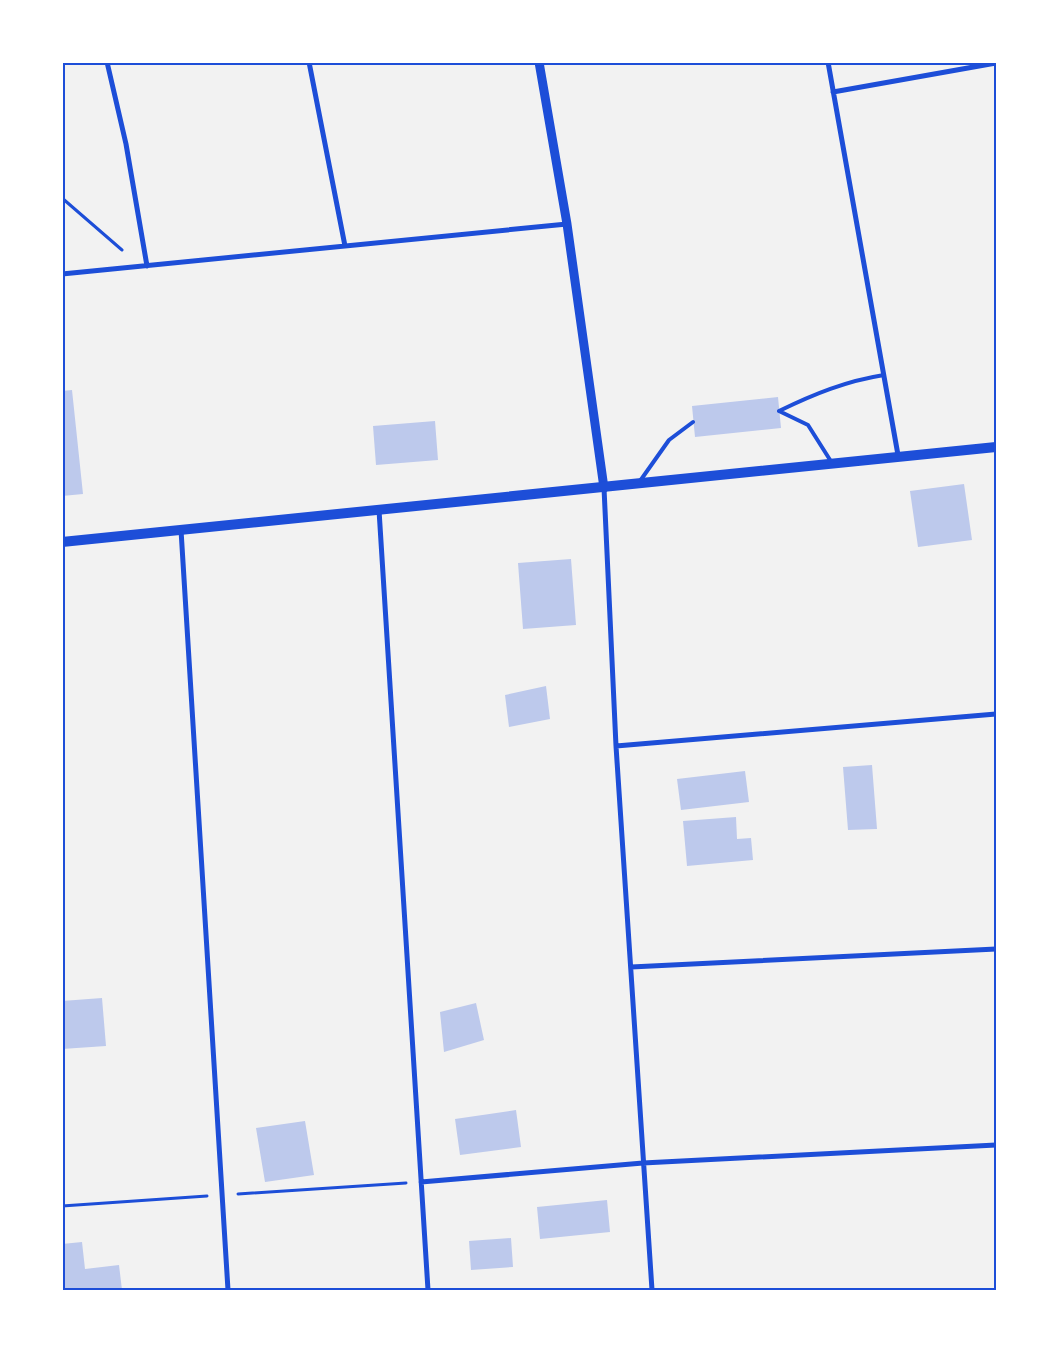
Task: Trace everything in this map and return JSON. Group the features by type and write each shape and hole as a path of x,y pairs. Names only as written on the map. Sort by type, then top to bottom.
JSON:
{"main road":[{"path":"62,542 604,488 898,455 996,447"}],"street":[{"path":"107,62 126,144 147,266"},
{"path":"309,62 345,246"},
{"path":"540,62 567,224 604,488 616,746 652,1290"},
{"path":"828,62 898,455"},
{"path":"833,92 996,63"},
{"path":"62,274 567,224"},
{"path":"379,510 428,1290"},
{"path":"181,530 220,1196 228,1290"},
{"path":"616,746 996,714"},
{"path":"631,967 996,949"},
{"path":"421,1182 643,1163 996,1144"}],"lane":[{"path":"832,463 808,425 779,411 823,390 852,380 884,375"},
{"path":"638,484 669,440 693,422"}],"path":[{"path":"62,71 64,62"},
{"path":"62,198 122,250"},
{"path":"62,1206 421,1182"}],"building":[{"path":"72,390 83,494 62,496 62,391"},
{"path":"778,397 781,428 695,437 692,406"},
{"path":"435,421 438,460 376,465 373,426"},
{"path":"964,484 972,540 918,547 910,491"},
{"path":"571,559 576,625 523,629 518,563"},
{"path":"546,686 550,719 509,727 505,695"},
{"path":"872,765 877,829 848,830 843,767"},
{"path":"745,771 749,802 681,810 677,779"},
{"path":"736,817 737,839 751,838 753,860 687,866 683,821"},
{"path":"102,998 106,1046 62,1049 62,1001"},
{"path":"476,1003 484,1040 444,1052 440,1012"},
{"path":"516,1110 521,1147 460,1155 455,1119"},
{"path":"305,1121 314,1175 265,1182 256,1128"},
{"path":"607,1200 610,1232 540,1239 537,1207"},
{"path":"511,1238 513,1267 471,1270 469,1241"},
{"path":"82,1242 85,1269 119,1265 122,1290 62,1290 62,1244"}]}
